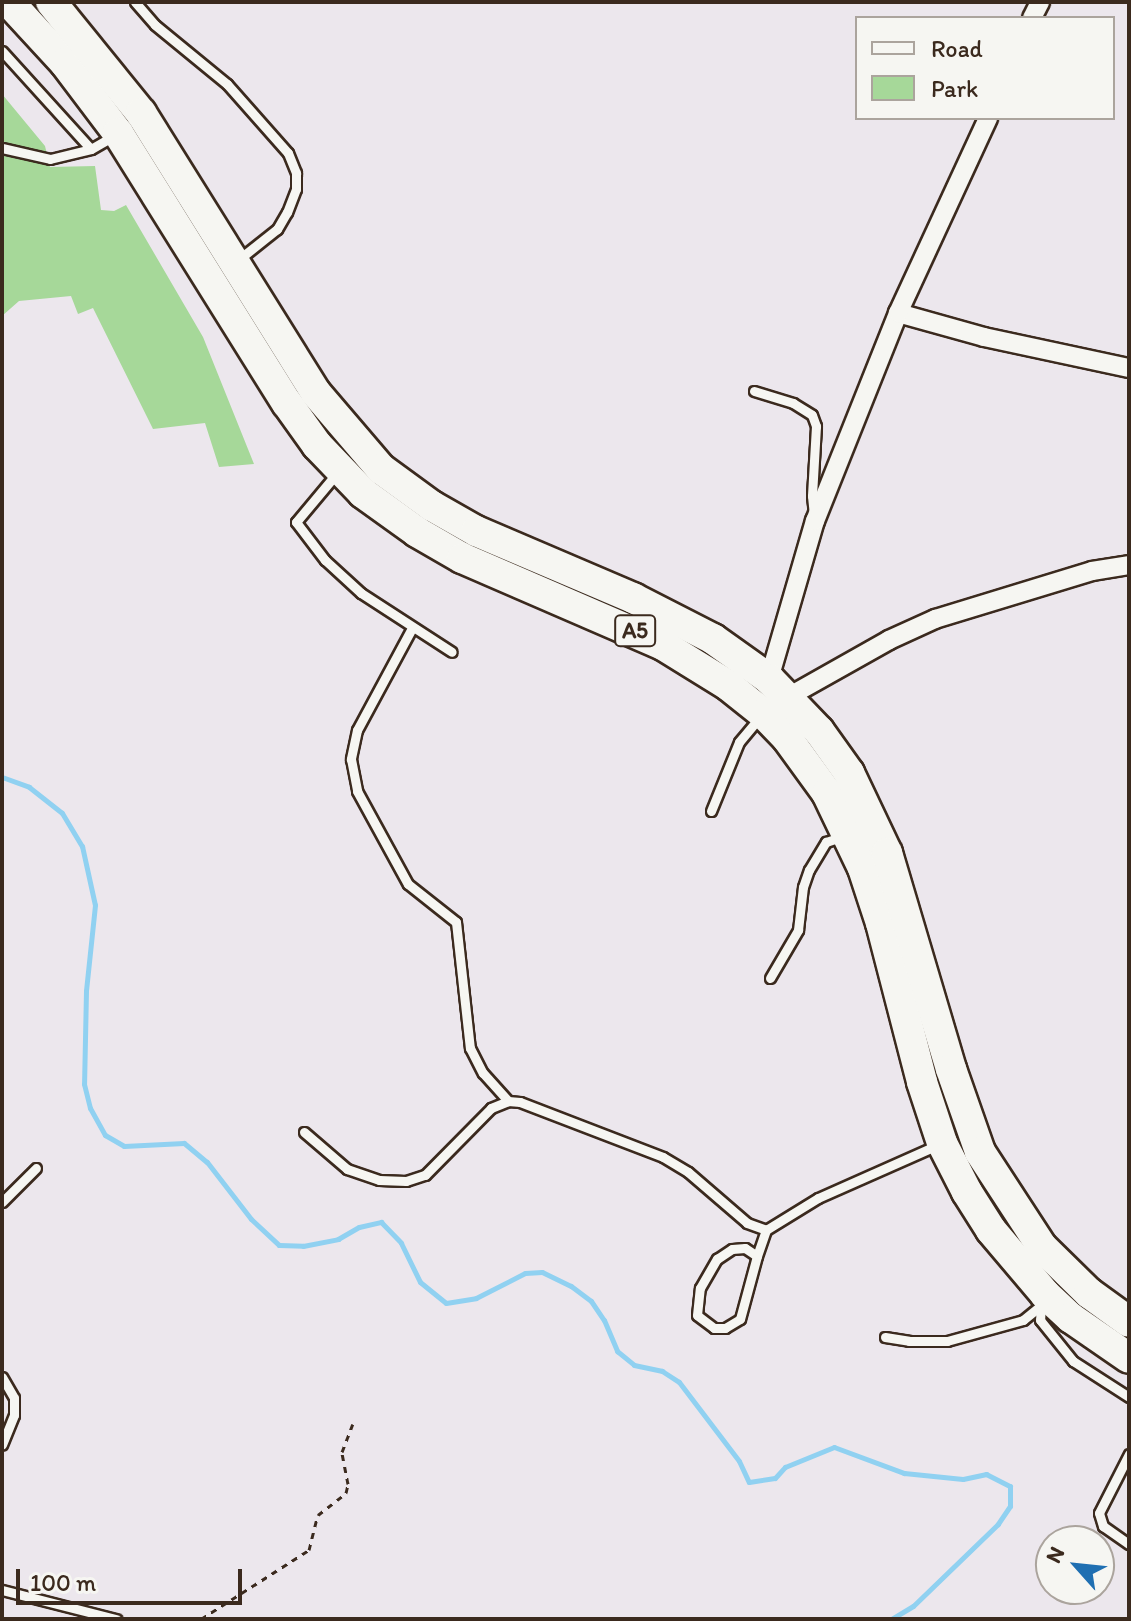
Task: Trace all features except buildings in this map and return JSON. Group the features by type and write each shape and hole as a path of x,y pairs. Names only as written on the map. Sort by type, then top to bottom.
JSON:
{"highway":[{"name":"A5","path":"9,2 65,63 118,133 279,392 339,470 363,493 417,532 462,558 663,645 729,686 773,697 848,834 881,923 922,1082 942,1143 991,1230 1042,1301 1129,1358"},
{"name":"A5","path":"51,2 141,113 316,393 362,450 404,487 476,531 676,619 713,639 773,697 819,731 849,773 875,822 906,909 951,1069 980,1152 1042,1247 1089,1293 1129,1322"}],"street":[{"path":"773,697 815,521 898,313 987,120"},
{"path":"898,313 984,337 1129,368"},
{"path":"773,697 935,619 1092,571 1129,565"}],"lane":[{"path":"135,2 155,25 227,84 268,125 288,153 296,173 296,189 277,229 235,262"},
{"path":"2,51 91,149"},
{"path":"2,148 50,159 91,149 118,133"},
{"path":"754,391 793,403 812,415 816,426 812,496 815,521"},
{"path":"339,470 296,522 325,560 361,593 452,652"},
{"path":"412,628 357,730 351,759 357,791 408,884 456,922 470,1048 483,1073 508,1101 580,1123 663,1157 688,1172 747,1223 766,1230"},
{"path":"711,811 739,742 773,697"},
{"path":"770,978 798,930 803,887 809,870 826,842 848,834"},
{"path":"304,1132 347,1169 379,1180 406,1181 425,1175 478,1118 508,1101"},
{"path":"757,1256 745,1248 732,1249 708,1271 696,1301 697,1315 705,1324 725,1328 740,1319 766,1230 818,1198 942,1143"},
{"path":"2,1202 36,1168"},
{"path":"885,1337 909,1341 947,1341 1023,1320 1042,1301"},
{"path":"1042,1301 1040,1320 1073,1361 1129,1397"},
{"path":"2,1377 14,1398 14,1415 2,1445"},
{"path":"1129,1454 1099,1513 1103,1526 1129,1544"},
{"path":"2,1590 116,1619"}],"path":[{"path":"201,1619 309,1550 316,1536 318,1515 346,1493 348,1484 342,1452 353,1424"}],"green space":[{"path":"2,94 45,146 50,167 95,166 101,210 114,211 126,205 203,337 254,464 219,467 205,423 153,429 93,308 78,314 71,296 19,301 2,316"}],"waterway":[{"path":"2,777 29,787 62,813 82,846 95,905 86,991 84,1084 90,1108 105,1135 124,1146 184,1143 207,1162 251,1219 279,1245 303,1246 338,1239 359,1227 381,1222 401,1243 420,1282 446,1303 476,1298 525,1273 542,1272 571,1286 591,1301 604,1320 617,1351 634,1365 662,1371 679,1382 739,1461 749,1482 775,1478 785,1467 834,1447 904,1473 963,1479 986,1474 1010,1486 1010,1506 998,1524 913,1606 891,1619"}]}
